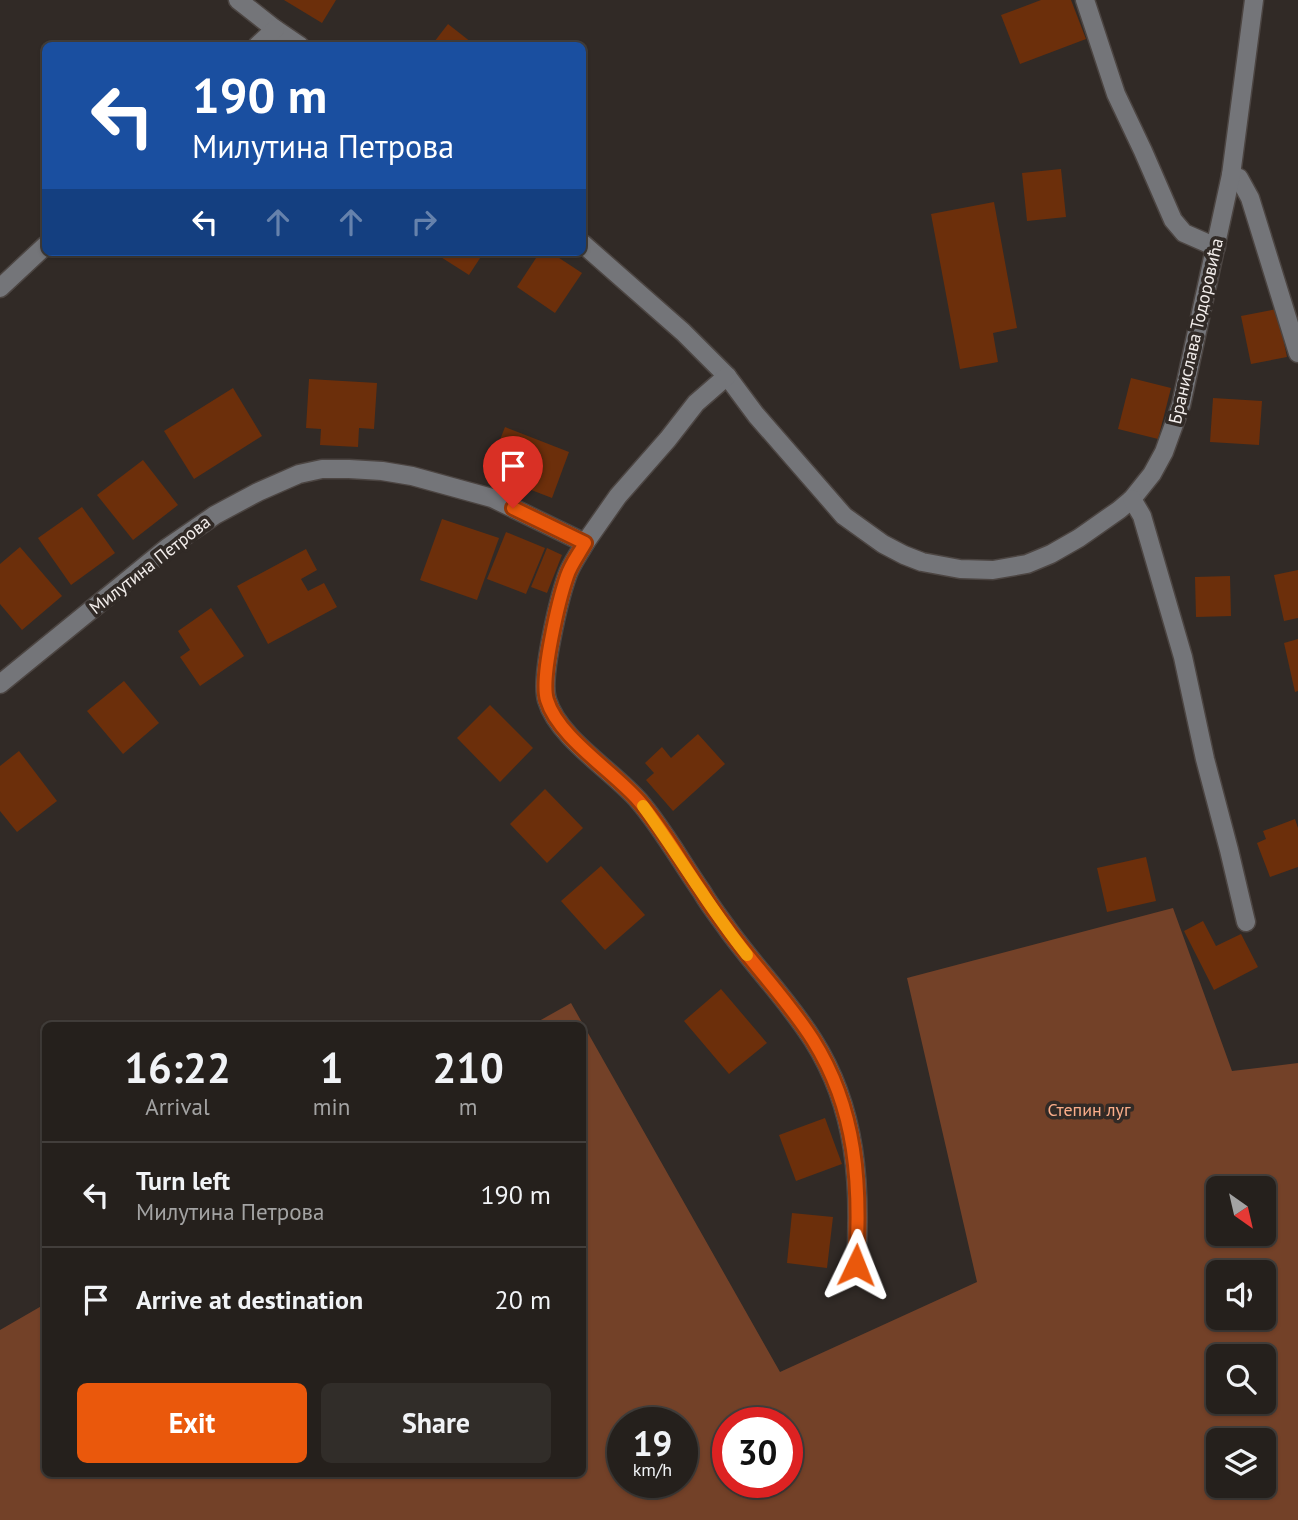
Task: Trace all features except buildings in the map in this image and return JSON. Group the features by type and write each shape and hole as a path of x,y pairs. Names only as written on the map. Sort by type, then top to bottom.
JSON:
{"street":[{"path":"238,0 294,42"},
{"path":"1085,0 1116,94 1173,220 1184,233 1216,247"},
{"name":"Бранислава Тодоровића","path":"586,247 683,332 727,376 756,415 844,516 883,544 922,562 960,569 992,570 1027,564 1079,538 1119,510 1132,499 1152,474 1164,452 1181,405 1231,175 1254,0"},
{"path":"261,42 275,29"},
{"path":"1231,175 1239,178 1250,198 1298,354"},
{"path":"0,288 42,249"},
{"path":"727,376 696,403 618,496 585,543 568,574 544,683 547,700 559,722 642,804 743,951 803,1025 828,1066 846,1113 852,1139 858,1197 856,1265"},
{"name":"Милутина Петрова","path":"0,684 167,548 215,515 299,474 322,469 349,469 412,476 492,498 585,543"},
{"path":"1132,499 1142,516 1182,657 1246,922"}],"green space":[{"name":"Степин луг","path":"1173,908 1232,1071 1298,1063 1298,1520 0,1520 0,1330 42,1306 42,1477 586,1477 586,1029 780,1372 977,1282 907,978"},
{"name":"Степин луг","path":"571,1003 582,1022 537,1022"}],"slow traffic":[{"path":"643,806 747,955"}],"route":[{"path":"513,508 585,543 568,574 550,646 544,683 547,700 554,714 574,739 642,804 743,951 803,1025 828,1066 846,1113 852,1139 858,1210 856,1265"}]}
